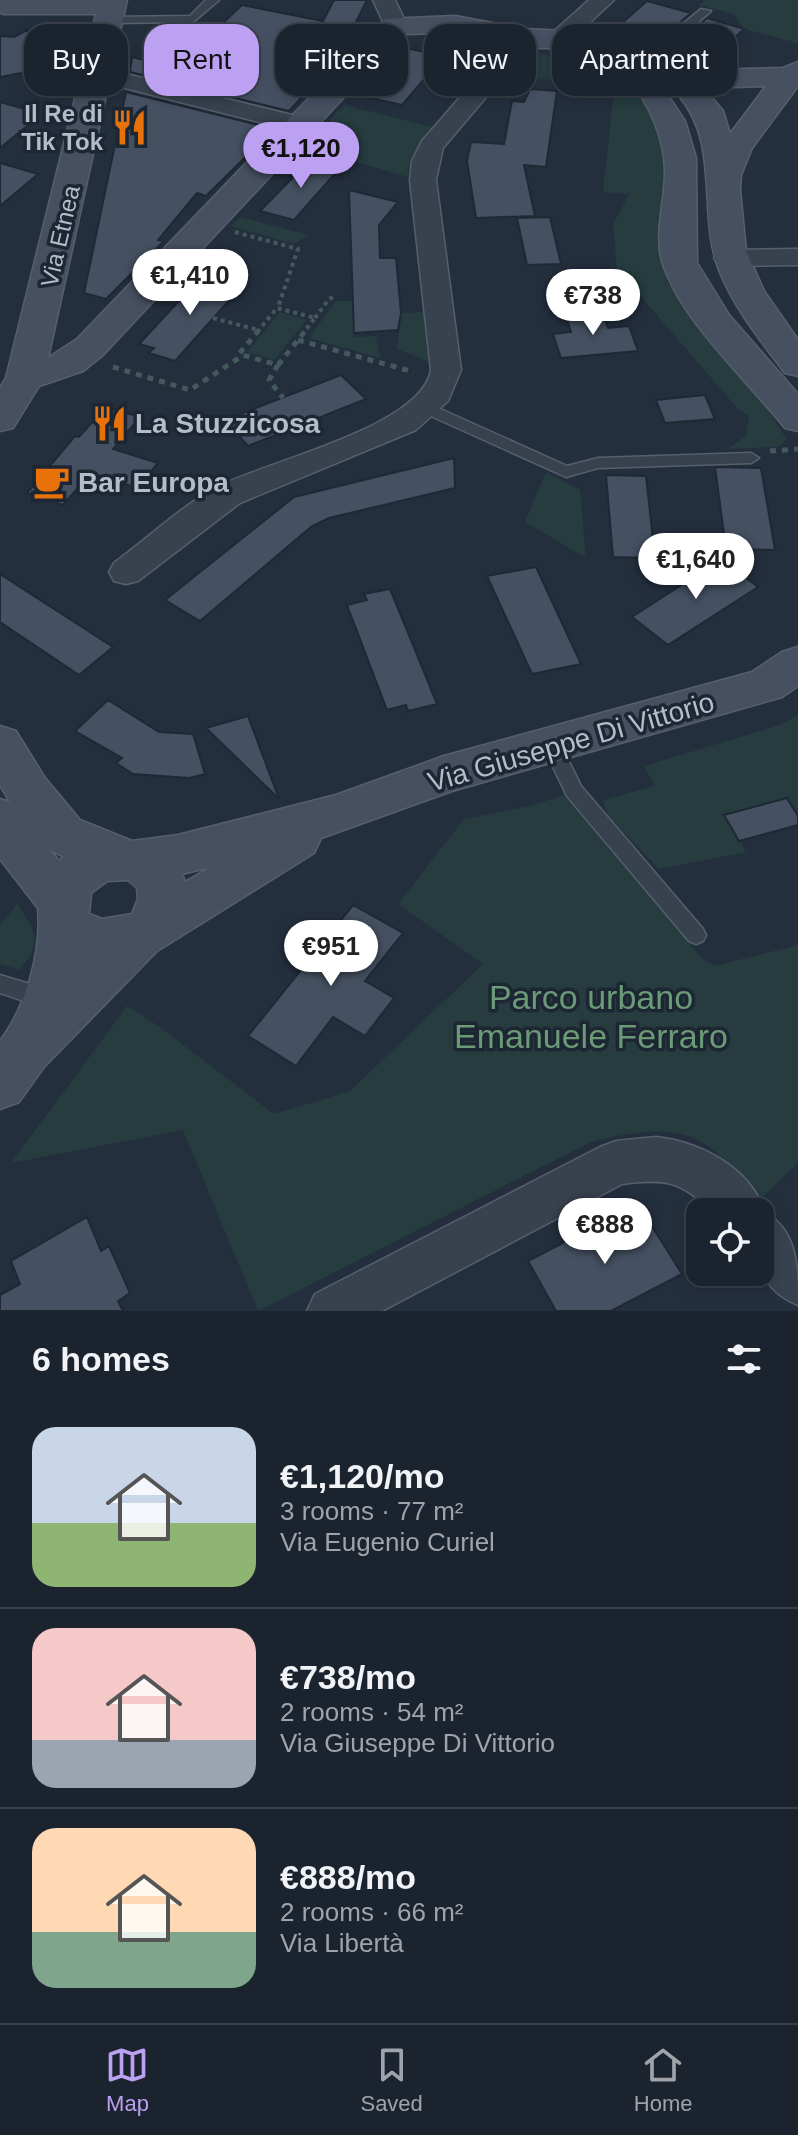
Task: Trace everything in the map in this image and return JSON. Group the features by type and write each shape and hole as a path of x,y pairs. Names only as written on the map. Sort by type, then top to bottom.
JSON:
{"street":[{"path":"2,6 40,0"},
{"path":"576,24 603,0"},
{"path":"2,6 111,9"},
{"path":"25,378 54,370 79,356 303,125 390,12 450,24"},
{"path":"737,80 794,74"},
{"path":"725,176 747,134 794,74"},
{"path":"128,81 303,125"},
{"name":"Via Etnea","path":"0,419 25,378 93,96"},
{"path":"126,572 228,495 405,423 427,408 446,381 423,180 425,161 431,146 474,96"},
{"path":"656,96 672,119 682,160 679,259 693,291 798,419"},
{"path":"695,96 708,111 725,176 723,232 728,258 798,365"},
{"path":"728,258 798,257"},
{"name":"Via Giuseppe Di Vittorio","path":"340,813 444,775 766,685 798,664"},
{"path":"0,744 28,791 63,834 150,867 161,879 165,894 162,910 146,930 12,1067"},
{"path":"12,1067 51,1000 62,948 67,890 86,868 125,860 178,855 340,813"},
{"path":"0,818 64,910 73,930 86,939 121,942 340,813"},
{"path":"332,1311 616,1163 647,1157 673,1159 700,1169 731,1198"},
{"path":"774,1251 798,1281"}],"lane":[{"path":"111,9 193,19 213,0"},
{"path":"685,24 705,11"},
{"path":"427,408 566,472 598,463 751,458"},
{"path":"552,746 574,791 696,935"},
{"path":"0,984 51,1000"}],"path":[{"path":"207,224 298,249 277,308 239,354 278,365"},
{"path":"283,398 269,380 329,299 336,296"},
{"path":"277,308 315,318"},
{"path":"213,318 259,330"},
{"path":"298,340 446,381"},
{"path":"79,356 190,390 243,355"}],"green space":[{"path":"705,0 798,0 798,43 744,29 734,14 699,5"},
{"path":"536,55 552,56 552,80 536,79"},
{"path":"613,96 640,96 653,112 664,153 667,193 657,242 667,282 756,390 787,440 777,447 727,449 746,436 749,416 738,409 617,269 613,225 629,194 603,192"},
{"path":"344,105 432,127 410,160 408,177 347,159 350,155 307,145"},
{"path":"240,217 308,235 294,244 231,226"},
{"path":"336,301 353,301 354,337 376,336 380,358 309,338"},
{"path":"280,312 307,320 274,360 247,352"},
{"path":"426,312 432,363 397,349 401,313"},
{"path":"546,472 580,490 586,558 525,522"},
{"path":"798,715 798,816 787,798 725,814 746,852 659,869 608,816 603,800 655,786 644,766 780,725"},
{"name":"Parco urbano Emanuele Ferraro","path":"564,795 702,958 714,966 798,945 798,1163 761,1198 757,1198 712,1149 684,1135 637,1133 591,1142 258,1311 183,1130 11,1163 127,1006 157,1025 274,1114 350,1091 483,964 398,904 464,819 530,806"},
{"path":"17,904 29,922 34,937 32,952 20,970 0,964 0,925"}],"building":[{"path":"334,0 367,0 355,24 275,24 275,96 302,97 289,111 228,96 259,96 259,24 222,24 242,5 323,21"},
{"path":"647,1 691,13 678,24 622,23"},
{"path":"707,18 727,24 700,24"},
{"path":"24,32 24,73 0,77 0,36 14,37"},
{"path":"408,51 424,52 424,79 402,105 366,97 408,96"},
{"path":"132,57 144,60 144,75 130,72"},
{"path":"536,89 552,91 552,96 556,96 546,167 524,165 535,216 476,218 467,161 471,142 504,144 512,101 524,102 527,96 536,96"},
{"path":"128,92 274,129 206,196 197,193 158,240 164,241 106,299 84,293"},
{"path":"0,102 42,114 0,148"},
{"path":"310,160 340,168 294,220 260,211"},
{"path":"0,163 38,174 0,206"},
{"path":"349,190 398,202 379,225 380,258 396,258 401,313 398,330 354,333"},
{"path":"550,217 561,264 527,265 517,218"},
{"path":"203,275 242,286 175,361 149,353 154,348 139,344"},
{"path":"602,312 608,328 629,326 638,351 561,358 553,334 571,332 566,316"},
{"path":"341,375 366,399 248,446 225,420"},
{"path":"705,395 715,419 665,423 656,400"},
{"path":"106,407 140,417 113,449 158,463 137,488 91,473 63,505 27,493 75,436 79,437"},
{"path":"454,458 455,488 329,518 312,526 200,621 165,600 294,497"},
{"path":"715,467 761,468 775,550 726,549"},
{"path":"606,475 646,476 655,558 613,557"},
{"path":"726,556 750,574 745,577 758,587 668,645 632,617"},
{"path":"536,567 581,664 532,674 487,576"},
{"path":"0,574 113,647 79,675 0,622"},
{"path":"390,589 437,704 408,711 406,705 387,710 347,605 367,600 364,594"},
{"path":"108,700 159,732 193,734 205,774 189,778 133,774 116,763 122,758 75,731"},
{"path":"248,716 279,799 206,728"},
{"path":"787,798 798,816 798,825 739,841 724,815"},
{"path":"353,905 403,933 365,981 394,998 365,1036 333,1017 296,1066 248,1036"},
{"path":"620,1213 648,1220 682,1274 611,1311 556,1311 528,1261"},
{"path":"87,1217 101,1251 109,1246 130,1293 118,1301 123,1311 0,1311 0,1295 20,1284 11,1261"}],"place":[{"name":"Il Re di Tik Tok","path":"129,127"},
{"name":"La Stuzzicosa","path":"109,423"},
{"name":"Bar Europa","path":"52,482"}]}
